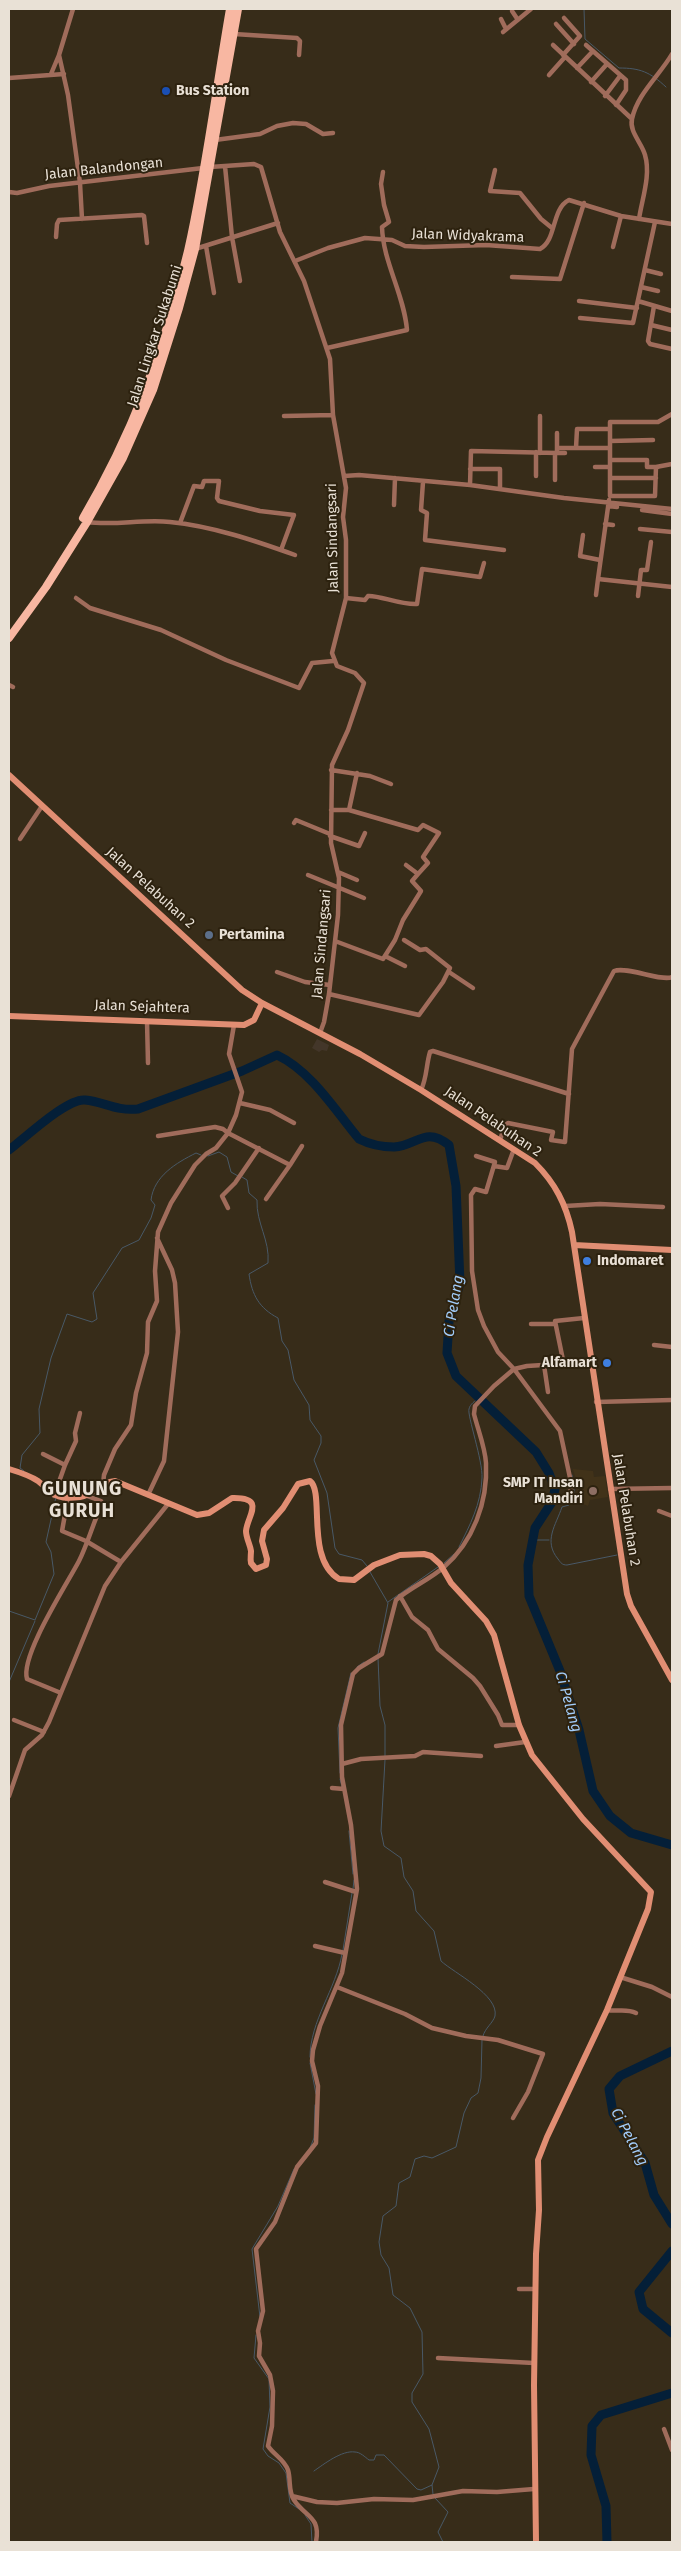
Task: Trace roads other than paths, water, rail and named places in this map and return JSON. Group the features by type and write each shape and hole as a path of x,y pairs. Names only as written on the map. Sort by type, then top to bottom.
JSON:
{"main road":[{"name":"Jalan Lingkar Sukabumi","path":"9,638 83,525 123,458 150,397 180,308 195,249 207,189 207,168 230,9"},
{"name":"Jalan Lingkar Sukabumi","path":"83,525 147,387 185,264 215,140 238,9"},
{"name":"Jalan Lingkar Sukabumi","path":"9,629 60,561"}],"street":[{"path":"51,74 73,9"},
{"path":"501,19 504,30 531,9"},
{"path":"512,11 518,20"},
{"path":"549,75 580,36 564,18"},
{"path":"556,24 574,44"},
{"path":"234,34 298,39 299,56"},
{"path":"553,45 605,96 632,119"},
{"path":"586,45 626,80 627,86 624,95 616,105"},
{"path":"577,68 593,51"},
{"path":"639,219 647,168 643,148 632,128 632,119 654,79 672,54"},
{"path":"59,55 64,74 80,183 82,219"},
{"path":"591,82 607,64"},
{"path":"9,78 64,74"},
{"path":"605,96 620,76"},
{"path":"215,140 260,134 277,126 293,123 306,124 323,134 333,133"},
{"name":"Jalan Balandongan","path":"9,192 17,193 49,186 254,164 261,167 284,242 295,262"},
{"path":"225,166 232,237 240,281"},
{"path":"495,170 490,191 520,193 540,219 552,228"},
{"path":"327,348 406,330 398,286 382,239 382,227 389,222 384,207 381,184 383,172"},
{"name":"Jalan Widyakrama","path":"295,262 357,239 392,240 405,246 455,248 486,245 536,250 546,245 552,228 566,201 575,200 621,216 672,224"},
{"path":"512,277 560,279 584,203"},
{"path":"56,237 59,220 144,215 147,243"},
{"path":"613,246 621,216"},
{"path":"580,318 630,324 634,321 655,222"},
{"path":"195,249 278,223"},
{"path":"206,246 214,293"},
{"name":"Jalan Sindangsari","path":"295,262 316,312 330,359 333,415 344,476 346,598 332,648 333,661 337,666 355,674 364,683 346,735 333,758 330,835 332,852 338,872 339,888 329,994 320,1033"},
{"path":"645,270 661,274"},
{"path":"641,286 658,290"},
{"path":"579,302 637,308"},
{"path":"638,302 672,310"},
{"path":"654,306 649,343 672,349"},
{"path":"651,325 672,330"},
{"path":"596,595 609,501 610,422 658,422 672,414"},
{"path":"284,416 333,415"},
{"path":"536,476 540,416"},
{"path":"576,448 577,429 610,429"},
{"path":"554,480 557,433"},
{"path":"610,441 653,440"},
{"path":"470,485 471,451 538,452 576,448 610,448"},
{"path":"556,451 565,453"},
{"path":"610,460 647,460 647,467 672,465"},
{"path":"595,467 610,467"},
{"path":"344,476 359,475 470,485 609,501 655,496 656,467"},
{"path":"470,469 500,469 500,486"},
{"path":"394,505 395,478"},
{"path":"610,478 656,478"},
{"path":"180,523 194,486 202,487 204,481 219,481 217,498 219,501 260,511 294,515 281,550"},
{"path":"423,482 421,511 426,512 425,540 504,550"},
{"path":"583,498 672,509"},
{"path":"609,501 617,507"},
{"path":"642,510 672,514"},
{"path":"83,525 144,520 180,523 208,528 295,555"},
{"path":"605,524 614,525"},
{"path":"640,528 672,532"},
{"path":"583,535 580,556 600,560"},
{"path":"638,596 641,570 647,570 651,542"},
{"path":"346,598 365,600 368,596 377,596 398,603 416,605 422,569 480,577 484,563"},
{"path":"598,579 672,587"},
{"path":"76,598 90,608 161,630 226,660 295,687 300,687 312,663 333,661"},
{"path":"332,770 357,773 391,784"},
{"path":"349,810 357,773"},
{"name":"Jalan Pelabuhan 2","path":"9,775 237,986 262,1003 320,1033 421,1090 514,1149 544,1172 566,1206 574,1245 596,1402 629,1602 672,1680"},
{"path":"20,839 42,806"},
{"path":"331,810 349,810 418,830 423,825 439,832 424,857 428,863 412,881 422,891 403,920 395,940 385,956 382,959 335,941"},
{"path":"294,823 296,820 358,846 365,833"},
{"path":"406,865 418,874"},
{"path":"338,872 356,880"},
{"path":"308,875 364,898"},
{"path":"329,994 418,1015 450,968 428,951 420,950 404,940"},
{"path":"385,956 405,966"},
{"path":"500,1140 504,1126 508,1123 553,1132 551,1140 565,1142 572,1049 614,971 655,975 666,979 672,977"},
{"path":"277,972 305,982 330,985"},
{"path":"449,972 473,988"},
{"name":"Jalan Sejahtera","path":"9,1016 234,1025 251,1023 262,1003"},
{"path":"147,1021 148,1063"},
{"path":"103,1484 104,1475 115,1450 131,1425 136,1393 147,1353 148,1322 157,1301 155,1272 157,1238 171,1203 195,1164 216,1148 228,1133 240,1103 242,1092 231,1062 229,1045 234,1025"},
{"path":"421,1090 427,1079 427,1064 430,1052 433,1051 525,1082 569,1094"},
{"path":"240,1103 270,1110 294,1122"},
{"path":"158,1136 215,1127 223,1128 228,1133 290,1165"},
{"path":"266,1199 302,1146"},
{"path":"228,1208 221,1199 222,1195 235,1183 259,1148"},
{"path":"494,1166 507,1168 514,1149"},
{"path":"476,1156 495,1162 486,1192 476,1189 471,1195 473,1278 484,1326 498,1352 514,1369 560,1431 572,1487 568,1496"},
{"path":"566,1206 600,1204 662,1207"},
{"path":"148,1496 165,1455 178,1332 175,1283 172,1270 157,1238"},
{"path":"574,1245 672,1250"},
{"path":"564,1365 555,1324 556,1319 584,1318"},
{"path":"531,1324 555,1324"},
{"path":"654,1345 672,1347"},
{"path":"316,2542 316,2524 292,2496 286,2466 267,2444 272,2426 273,2391 270,2375 259,2356 260,2340 258,2331 263,2310 256,2249 275,2222 302,2156 316,2144 314,2132 316,2092 312,2056 314,2033 329,1997 337,1987 355,1892 348,1822 340,1777 342,1764 338,1728 341,1709 353,1674 364,1663 382,1654 393,1605 400,1596 458,1553 478,1520 486,1462 474,1414 475,1406 514,1369 590,1362"},
{"path":"544,1365 548,1392"},
{"path":"596,1402 672,1400"},
{"path":"54,1496 76,1441 75,1433 80,1413"},
{"path":"43,1454 65,1465"},
{"path":"9,1469 37,1481 54,1496 68,1498 87,1496 108,1481 118,1481 192,1514 203,1515 232,1498 247,1500 253,1510 246,1533 251,1550 251,1563 256,1568 266,1565 267,1559 262,1541 264,1530 289,1500 298,1484 310,1482 315,1491 319,1547 329,1568 338,1579 354,1580 374,1565 400,1555 424,1554 431,1556 442,1566 451,1583 486,1621 494,1635 519,1725 538,1764 557,1789 651,1892 648,1909 607,2010 538,2158 539,2210 534,2363 536,2542"},
{"path":"610,1489 672,1488"},
{"path":"61,1693 27,1680 26,1670 46,1620 80,1561 102,1503 87,1496"},
{"path":"68,1498 61,1530 86,1541 121,1562"},
{"path":"9,1796 26,1750 44,1732 94,1610 121,1562 168,1504"},
{"path":"659,1511 672,1516"},
{"path":"400,1596 412,1617 428,1630 438,1649 480,1686 502,1725 519,1725"},
{"path":"14,1720 44,1732"},
{"path":"496,1746 526,1742"},
{"path":"342,1764 361,1759 415,1756 422,1752 480,1756"},
{"path":"332,1788 339,1787 343,1789"},
{"path":"325,1882 355,1892"},
{"path":"314,1946 344,1953"},
{"path":"620,1977 652,1987 672,1997"},
{"path":"337,1987 405,2014 432,2028 466,2036 498,2040 543,2054 528,2092 514,2118"},
{"path":"607,2010 618,2012 628,2010 636,2013"},
{"path":"519,2289 536,2289"},
{"path":"438,2358 534,2363"},
{"path":"664,2429 672,2448"},
{"path":"292,2496 317,2502 337,2503 370,2499 423,2499 463,2491 497,2492 534,2489"}],"waterway":[{"path":"584,9 585,39 619,68 644,72 666,87"},
{"name":"Ci Pelang","path":"9,1150 57,1112 77,1101 85,1100 116,1108 138,1109 242,1071 277,1055 289,1062 312,1081 359,1139 376,1145 394,1147 402,1146 421,1138 434,1137 449,1145 456,1186 460,1283 449,1321 447,1353 456,1376 536,1452 549,1473 555,1489 552,1502 535,1528 528,1565 529,1596 560,1671 579,1730 593,1791 610,1816 631,1833 672,1845"},
{"path":"208,1156 219,1152 227,1157 231,1172 238,1176"},
{"path":"24,1471 20,1468 22,1455 40,1433 39,1409 51,1358 67,1314 92,1322 97,1319 93,1293 122,1248 139,1240 151,1218 155,1205 151,1200 156,1184 167,1171 181,1161 196,1153 201,1155"},
{"path":"242,1177 247,1180 249,1193 257,1200 257,1208 268,1255 268,1263 249,1274 250,1282 254,1295 261,1305 278,1318 282,1341 288,1350 294,1380 309,1405 310,1420 321,1436 321,1443 314,1460 327,1493 335,1548 339,1554 362,1560 367,1566"},
{"path":"459,1547 480,1497 482,1470 469,1413 470,1406 479,1398"},
{"path":"572,1475 575,1497 569,1505 562,1507 554,1527 551,1539 551,1546 554,1552 564,1565 617,1555"},
{"path":"45,1483 54,1488"},
{"path":"9,1611 35,1620 54,1574 51,1552 46,1542 56,1497"},
{"path":"533,1540 549,1540"},
{"path":"444,1563 454,1554"},
{"path":"388,1602 438,1567"},
{"path":"370,1572 388,1603 378,1654"},
{"path":"9,1682 35,1621"},
{"path":"378,1658 380,1706 385,1725 385,1756"},
{"path":"357,1667 364,1662"},
{"path":"340,1773 338,1728 351,1673"},
{"path":"385,1760 381,1831 384,1846 401,1858 404,1877 413,1891 416,1911 434,1931 441,1961 474,1985 490,2000 495,2016 483,2036"},
{"path":"340,1779 342,1787"},
{"path":"349,1831 353,1874"},
{"path":"353,1889 354,1880"},
{"path":"343,1950 352,1893"},
{"path":"310,2057 314,2031 339,1967 342,1954"},
{"path":"432,2485 439,2467 429,2429 412,2402 412,2393 423,2374 422,2332 410,2308 393,2295 389,2268 381,2255 379,2242 383,2216 396,2206 399,2183 410,2177 415,2159 424,2156 432,2158 456,2147 464,2113 471,2098 478,2093 481,2078 482,2040"},
{"name":"Ci Pelang","path":"672,2051 620,2076 609,2089 613,2113 645,2163 654,2195 672,2224"},
{"path":"310,2063 316,2094"},
{"path":"310,2148 314,2138 315,2105"},
{"path":"260,2317 252,2249 278,2206 294,2169"},
{"name":"Ci Pelang","path":"672,2251 639,2292 643,2309 672,2333"},
{"path":"256,2335 254,2358 269,2379 270,2407 263,2449 268,2456 279,2463 286,2473 290,2503 299,2509"},
{"name":"Ci Pelang","path":"607,2542 606,2506 591,2455 592,2426 601,2415 672,2393"},
{"path":"314,2471 333,2458 345,2453 357,2452 369,2460 374,2460 376,2455 384,2455 417,2489 421,2490 432,2485 433,2494"},
{"path":"435,2498 448,2512 438,2532 443,2542"},
{"path":"305,2515 311,2524 312,2542"}],"place":[{"name":"Bus Station","path":"166,91"},
{"name":"Pertamina","path":"209,935"},
{"name":"Indomaret","path":"587,1261"},
{"name":"Alfamart","path":"607,1363"},
{"name":"SMP IT Insan Mandiri","path":"593,1491"}],"district":[{"name":"GUNUNG GURUH","path":"82,1501"}]}
